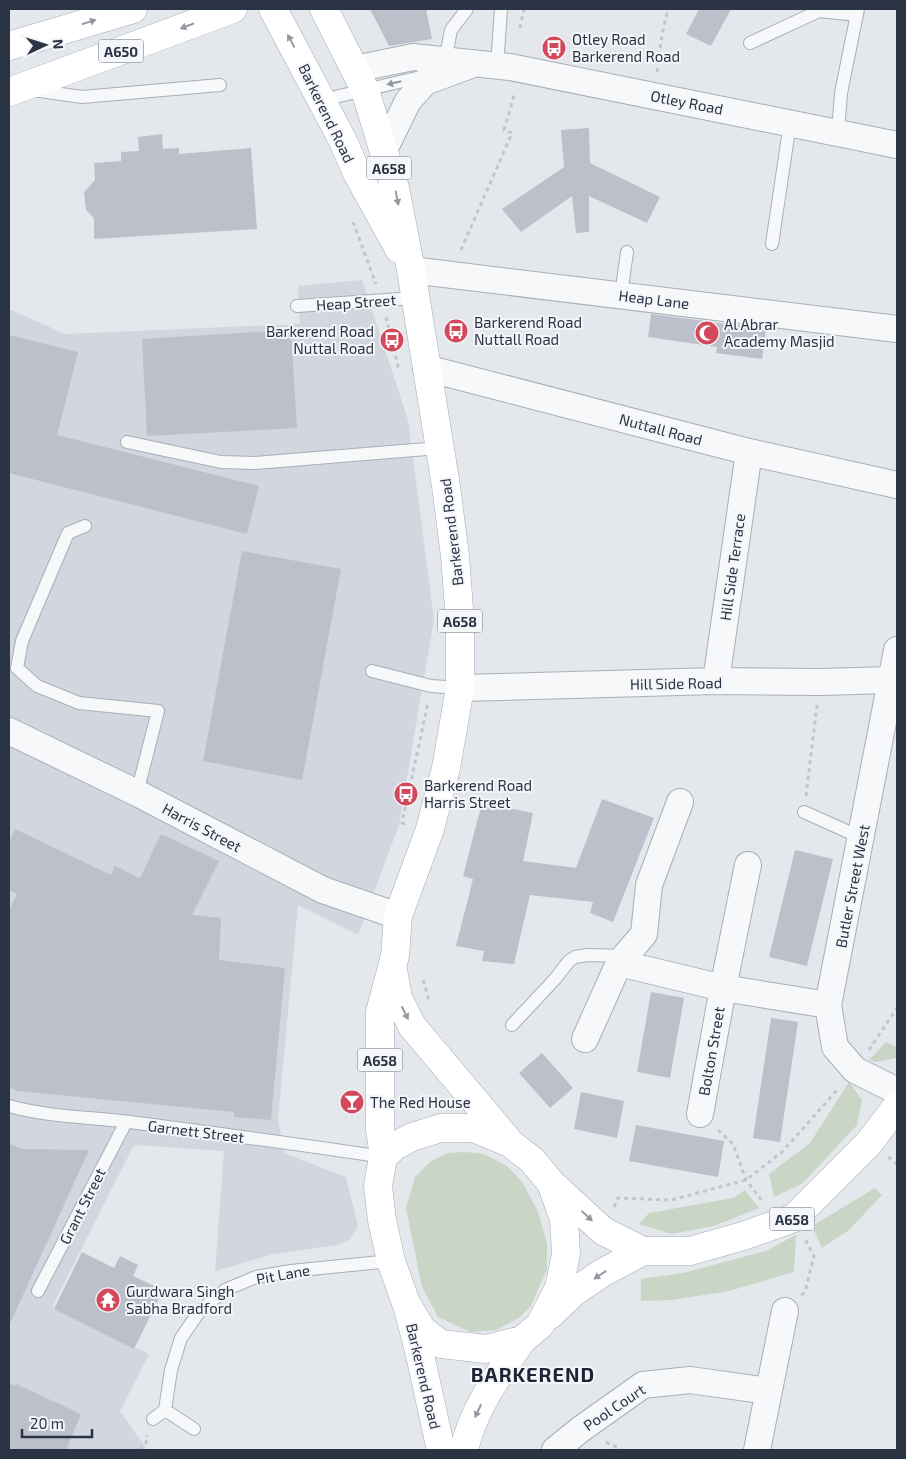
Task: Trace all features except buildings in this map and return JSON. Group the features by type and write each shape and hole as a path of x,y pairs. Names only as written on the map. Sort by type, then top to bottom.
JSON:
{"main road":[{"path":"9,35 72,9"},
{"path":"9,46 133,9"},
{"name":"A650","path":"14,90 233,9"},
{"name":"Barkerend Road","path":"273,9 342,139 357,173 411,270"},
{"name":"Barkerend Road","path":"324,9 360,80 395,188 416,298 455,556 460,622 460,688 446,768 430,829 398,916 395,956 380,1012 380,1130 383,1156 378,1186 382,1220 391,1261 406,1303 420,1355 441,1450"},
{"name":"Barkerend Road","path":"392,966 398,998 412,1026 510,1143"},
{"name":"A658","path":"551,1183 603,1231 643,1251 690,1251 743,1236 794,1218 869,1143 897,1106"},
{"path":"383,1156 395,1146 412,1137 441,1128 474,1128 510,1143 532,1160 551,1183 564,1219 566,1254 559,1288 531,1333 488,1390 467,1434 464,1450"},
{"name":"A658","path":"531,1333 574,1292 602,1273 643,1251"},
{"path":"406,1303 422,1330 441,1344 486,1349 531,1333"}],"street":[{"name":"Otley Road","path":"360,80 413,57 494,65 897,145"},
{"path":"384,150 408,101 425,82 494,65"},
{"name":"Heap Lane","path":"411,270 897,329"},
{"name":"Nuttall Road","path":"426,368 749,452 897,485"},
{"name":"Hill Side Terrace","path":"716,682 749,452"},
{"name":"Butler Street West","path":"897,650 862,838 828,1005 835,1047 855,1070 897,1091"},
{"name":"Hill Side Road","path":"460,688 892,680"},
{"name":"Harris Street","path":"9,731 137,793 323,890 398,916"},
{"path":"585,1038 622,959 644,934 650,885 680,802"},
{"name":"Bolton Street","path":"700,1114 748,865"},
{"name":"Bolton Street","path":"622,959 723,988 828,1005"},
{"path":"757,1450 785,1311"},
{"name":"Pool Court","path":"555,1450 643,1385 690,1380 769,1391"}],"lane":[{"path":"445,61 451,30 467,9"},
{"path":"322,100 360,80 494,65 501,9"},
{"path":"750,43 819,11 857,12 841,93 838,133"},
{"path":"14,90 82,97 220,85"},
{"path":"772,244 790,123"},
{"path":"621,295 627,252"},
{"name":"Heap Street","path":"297,306 416,298"},
{"path":"127,442 222,462 255,463 439,448"},
{"path":"85,526 68,533 22,641 16,668 37,686 79,703 158,711 137,793"},
{"path":"372,671 431,686 460,688"},
{"path":"804,812 862,838"},
{"path":"512,1025 555,979 569,961 575,957 588,955 622,959"},
{"name":"Garnett Street","path":"9,1106 26,1111 126,1122 383,1156"},
{"name":"Grant Street","path":"38,1291 126,1122"},
{"name":"Pit Lane","path":"165,1410 171,1370 181,1338 199,1312 225,1290 256,1277 391,1261"},
{"path":"153,1419 165,1410 194,1429"}],"path":[{"path":"655,96 662,35 668,9"},
{"path":"450,275 512,132 504,130 515,92 494,65"},
{"path":"804,812 820,682"},
{"path":"610,1214 618,1198 671,1200 746,1180 782,1152 855,1070 897,1008"},
{"path":"700,1114 733,1144 746,1180 764,1204 794,1218 814,1256 805,1292 785,1311"}],"shaded area":[{"path":"362,280 408,420 434,619 399,825 358,935 298,905 278,1119 284,1153 346,1177 358,1226 349,1240 337,1245 274,1254 215,1271 224,1151 134,1145 52,1307 149,1354 120,1411 147,1450 9,1450 9,309 65,334 300,324 298,286"}],"green space":[{"path":"886,1042 897,1047 897,1058 876,1062 869,1060"},
{"path":"849,1082 862,1100 857,1125 803,1183 774,1197 769,1174 810,1143"},
{"path":"448,1153 484,1154 507,1166 523,1183 538,1212 547,1243 547,1269 531,1306 519,1318 496,1330 470,1332 438,1317 422,1287 406,1208 415,1177 431,1161"},
{"path":"875,1188 882,1195 849,1230 822,1248 812,1226"},
{"path":"745,1190 759,1208 714,1226 672,1234 639,1224 649,1213 733,1198"},
{"path":"796,1235 794,1272 729,1291 672,1300 641,1301 641,1279 683,1273 766,1251"}],"place":[{"name":"Otley Road Barkerend Road","path":"554,48"},
{"name":"Barkerend Road Nuttall Road","path":"456,331"},
{"name":"Al Abrar Academy Masjid","path":"707,333"},
{"name":"Barkerend Road Nuttal Road","path":"392,340"},
{"name":"Barkerend Road Harris Street","path":"406,794"},
{"name":"The Red House","path":"352,1102"},
{"name":"Gurdwara Singh Sabha Bradford","path":"108,1300"}],"district":[{"name":"BARKEREND","path":"533,1374"}]}
